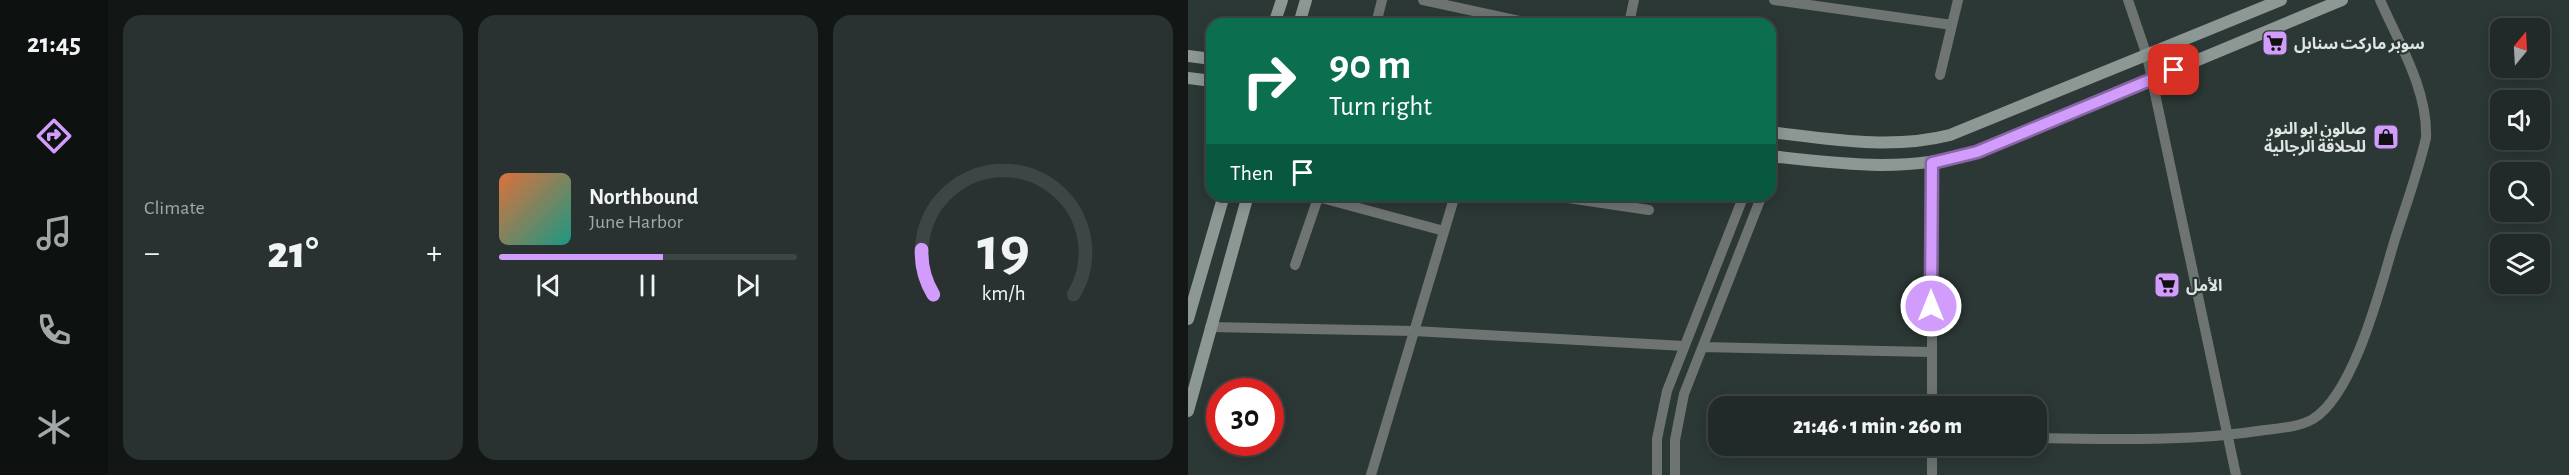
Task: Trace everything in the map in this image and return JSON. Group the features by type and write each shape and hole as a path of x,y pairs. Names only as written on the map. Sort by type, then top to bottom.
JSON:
{"main road":[{"path":"1276,18 1282,0"},
{"path":"1301,18 1306,0"},
{"path":"1776,132 1888,144 1930,140 1970,128 2281,0"},
{"path":"1776,158 1891,166 1932,163 1977,152 2342,0"},
{"path":"1188,56 1206,58"},
{"path":"1188,78 1206,80"},
{"path":"1188,318 1222,201"},
{"path":"1188,411 1246,201"}],"street":[{"path":"1378,18 1382,0"},
{"path":"1423,0 1506,18"},
{"path":"1630,18 1634,0"},
{"path":"1774,0 1952,25"},
{"path":"1940,75 1958,0"},
{"path":"2128,0 2153,79 2236,475"},
{"path":"2047,438 2228,436 2296,426 2318,415 2338,390 2366,332 2426,138 2425,110 2421,96 2380,0"},
{"path":"1932,163 1932,396"},
{"path":"1296,265 1316,201"},
{"path":"1336,201 1444,231"},
{"path":"1371,475 1453,201"},
{"path":"1588,201 1649,210"},
{"path":"1657,475 1660,415 1684,346 1742,201"},
{"path":"1675,475 1678,417 1760,201"},
{"path":"1210,327 1414,331 1684,346"},
{"path":"1703,347 1931,352"},
{"path":"1932,456 1932,475"}],"place":[{"name":"سوبر ماركت سنابل","path":"2275,43"},
{"name":"صالون ابو النور للحلاقة الرجالية","path":"2386,137"},
{"name":"الأمل","path":"2167,285"}],"route":[{"path":"1931,306 1932,163 1977,152 2174,70"}]}
